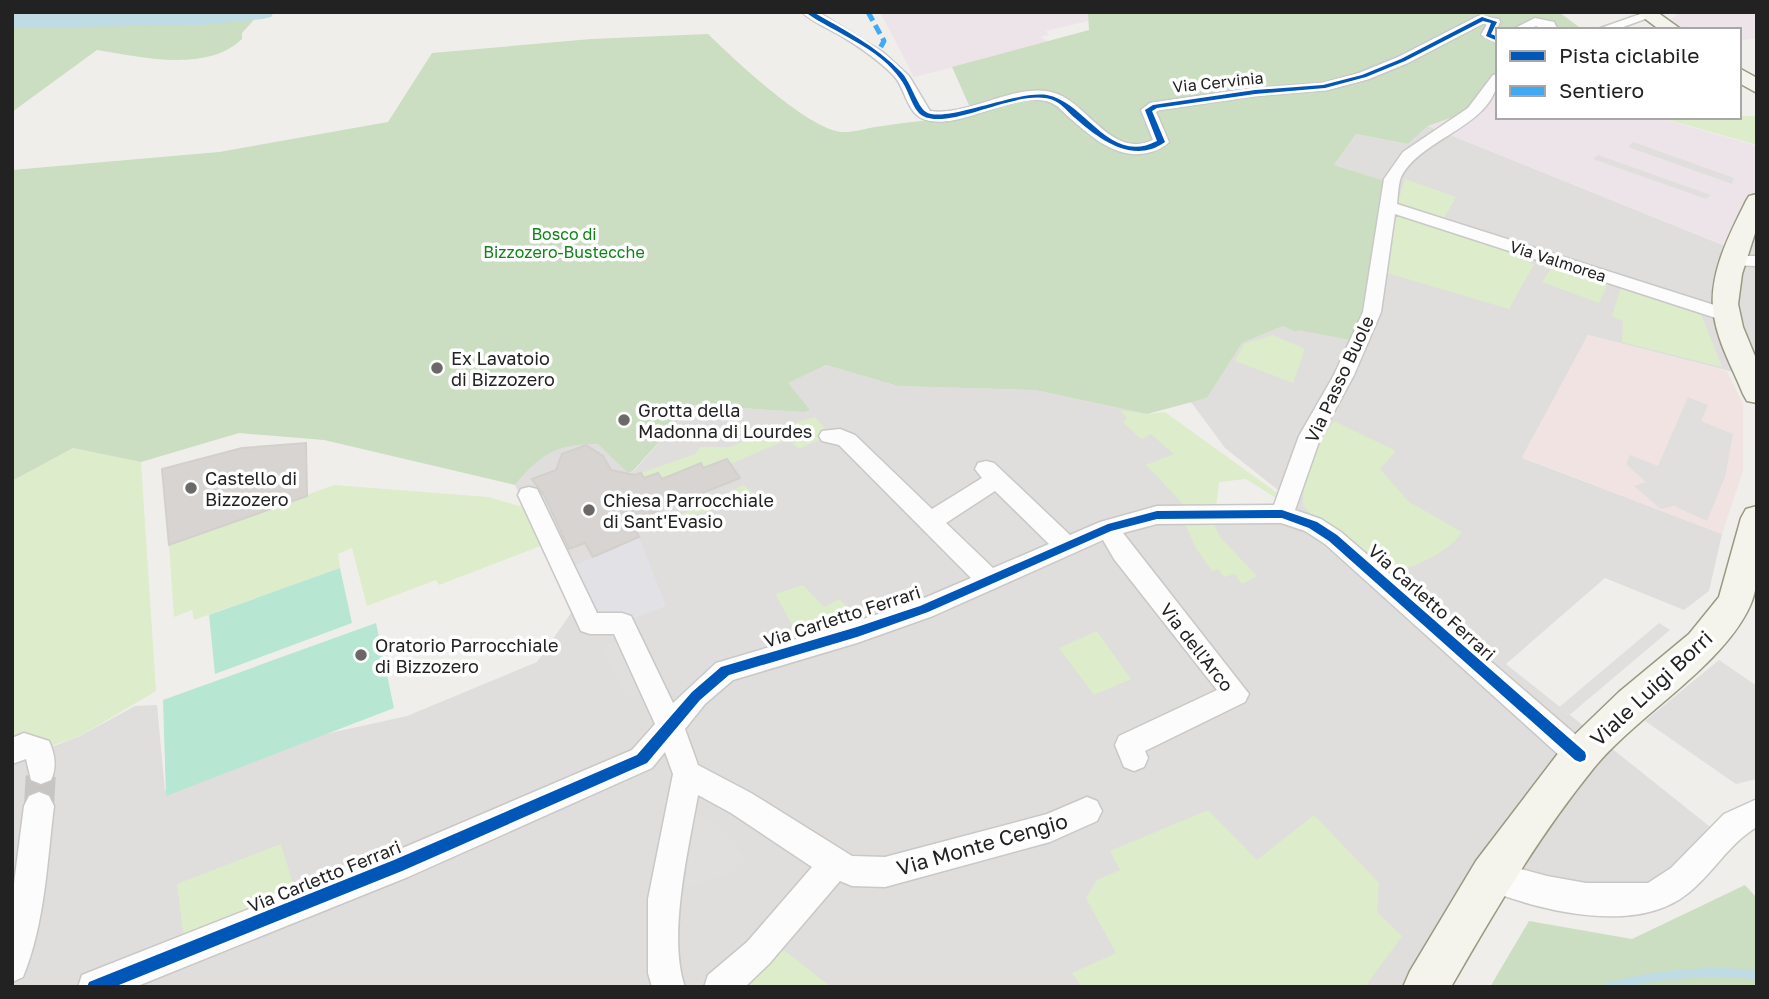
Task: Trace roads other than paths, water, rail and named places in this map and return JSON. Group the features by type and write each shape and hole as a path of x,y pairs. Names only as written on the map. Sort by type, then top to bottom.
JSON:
{"main road":[{"path":"1647,14 1669,28"},
{"path":"1741,75 1757,86"},
{"path":"1757,201 1745,261 1727,286 1726,315 1757,394"},
{"name":"Viale Luigi Borri","path":"1426,987 1492,876 1580,756 1632,704 1702,645 1734,603 1749,556 1757,517"}],"street":[{"name":"Via Cervinia","path":"808,12 878,52 906,80 921,111 926,115 945,115 1025,97 1049,95 1118,145 1136,151 1152,149 1161,142 1149,110 1155,106 1255,92 1290,92 1324,87 1364,76 1403,60 1482,19 1494,22 1488,35 1496,38"},
{"path":"1607,28 1647,14"},
{"path":"1522,28 1535,22 1549,25 1551,28"},
{"name":"Via Passo Buole","path":"1282,514 1310,436 1343,377 1372,312 1392,179 1409,155 1473,111 1496,81"},
{"name":"Via Valmorea","path":"1389,207 1726,315"},
{"path":"830,436 841,436 847,440 989,580"},
{"path":"930,522 992,474 1066,545"},
{"path":"529,495 590,624 622,624 670,727 687,774 664,899 664,974 669,987"},
{"name":"Via Carletto Ferrari","path":"94,987 397,866 642,759 696,695 725,671 924,609 1108,528 1157,515 1282,514 1313,526 1333,538 1580,756"},
{"name":"Via dell'Arco","path":"1108,528 1122,552 1236,694 1129,745 1134,758"},
{"path":"12,751 24,746 39,750 41,771"},
{"name":"Via Monte Cengio","path":"687,774 741,803 835,864 852,871 885,872 1050,828 1087,811"},
{"path":"12,967 28,898 39,806"},
{"path":"1492,876 1538,892 1647,900 1680,881 1739,818 1757,813"},
{"path":"720,987 758,953 835,864"}],"waterway":[{"path":"12,21 201,18 263,12"},
{"path":"1607,987 1682,974 1757,975"}],"tunnel":[{"path":"39,806 41,771"}],"place":[{"name":"Ex Lavatoio di Bizzozero","path":"437,368"},
{"name":"Grotta della Madonna di Lourdes","path":"624,420"},
{"name":"Castello di Bizzozero","path":"191,488"},
{"name":"Chiesa Parrocchiale di Sant'Evasio","path":"589,510"},
{"name":"Oratorio Parrocchiale di Bizzozero","path":"361,655"}],"park label":[{"name":"Bosco di Bizzozero-Bustecche","path":"564,243"}]}
